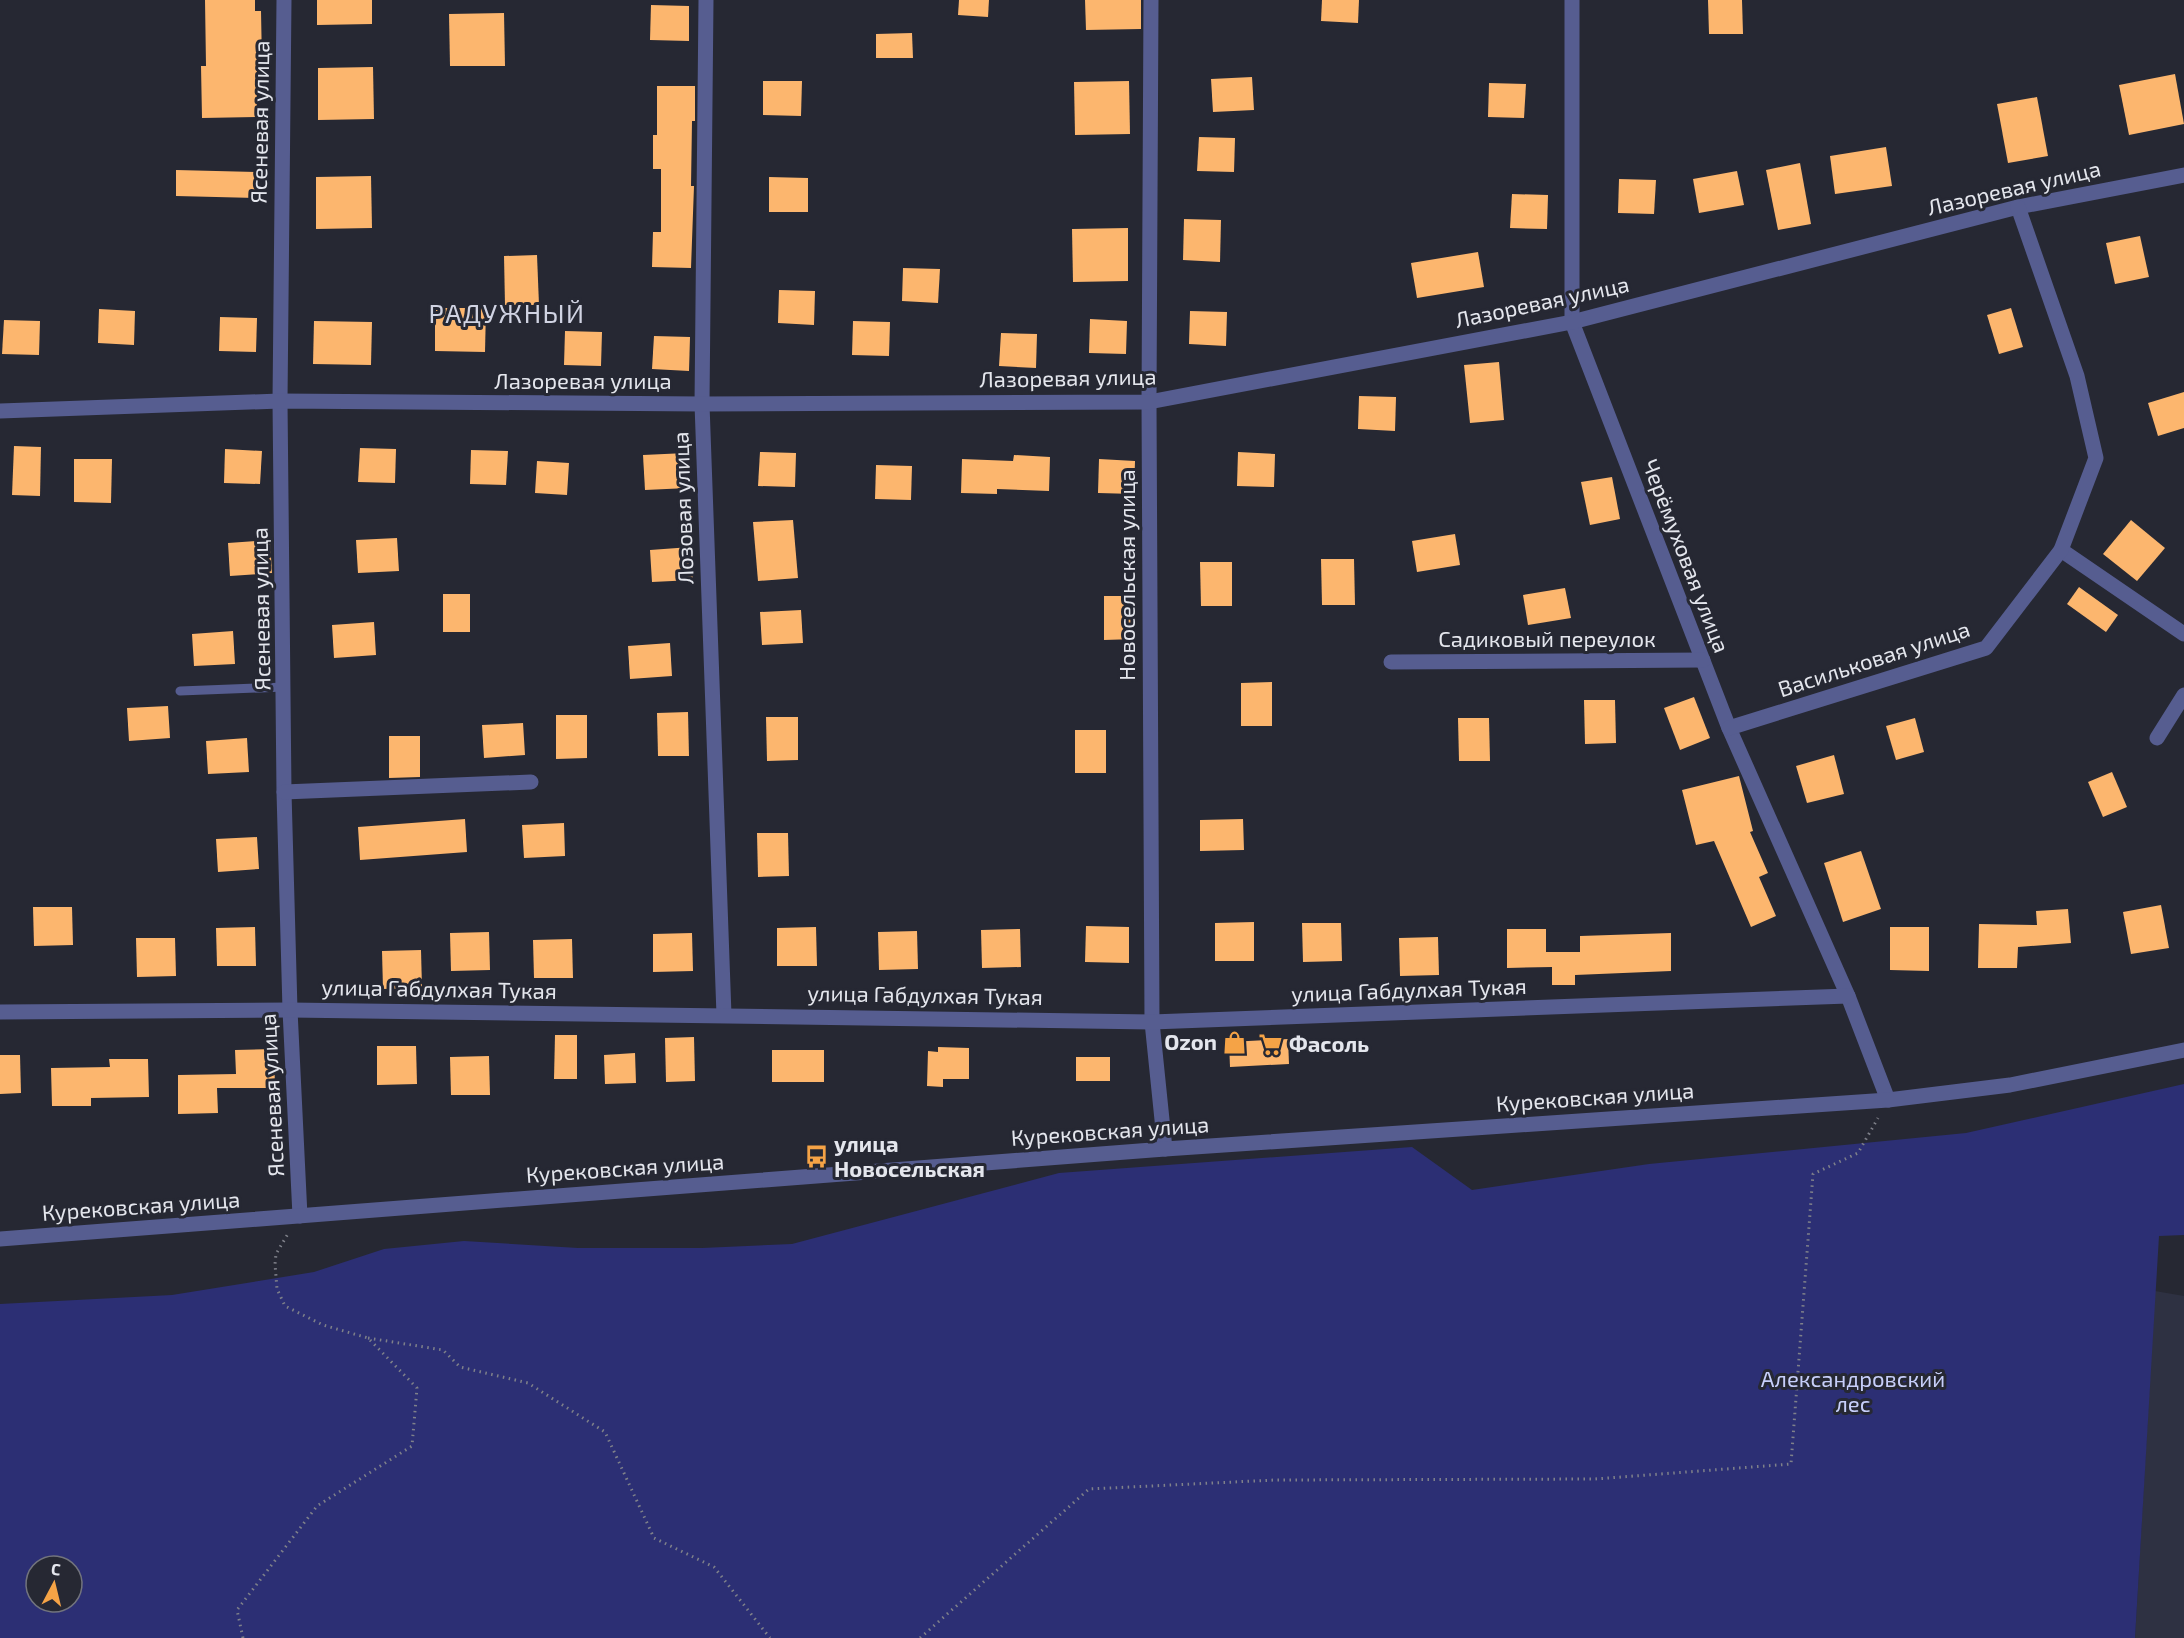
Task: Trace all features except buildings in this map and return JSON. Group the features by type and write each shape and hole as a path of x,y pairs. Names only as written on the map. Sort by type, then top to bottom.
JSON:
{"street":[{"name":"Ясеневая улица","path":"284,0 280,401 284,792 290,1010 300,1216"},
{"name":"Лозовая улица","path":"706,0 702,404 724,1015"},
{"name":"Новосельская улица","path":"1151,0 1149,402 1152,1022 1165,1149"},
{"name":"Черёмуховая улица","path":"1572,0 1572,322 1729,728 1848,996 1888,1100"},
{"name":"Лазоревая улица","path":"0,411 280,401 702,404 1149,402 1572,322 2018,207 2184,175"},
{"name":"Васильковая улица","path":"1729,728 1986,648 2061,550 2096,458 2077,376 2018,207"},
{"path":"2061,550 2184,634"},
{"name":"Садиковый переулок","path":"1391,662 1703,660"},
{"path":"2157,738 2184,695"},
{"path":"284,792 531,782"},
{"name":"улица Габдулхая Тукая","path":"0,1012 290,1010 1152,1022 1848,996"},
{"name":"Курековская улица","path":"0,1239 1165,1149 1888,1100 2010,1085 2184,1050"}],"lane":[{"path":"180,691 284,687"}],"path":[{"path":"920,1638 1089,1489 1275,1479 1595,1479 1791,1464 1813,1174 1858,1153 1888,1100"},
{"path":"300,1216 276,1254 277,1289 285,1306 323,1325 368,1338 442,1350 460,1367 528,1383 605,1432 654,1538 714,1568 770,1638"},
{"path":"243,1638 237,1610 316,1506 412,1446 417,1388 368,1338"}],"shaded area":[{"path":"2155,1291 2184,1296 2184,1638 2135,1638"}],"green space":[{"name":"Александровский лес","path":"2184,1084 2184,1235 2159,1236 2135,1638 0,1638 0,1304 172,1295 314,1272 384,1249 464,1241 578,1248 702,1248 792,1244 1059,1173 1412,1147 1472,1190 1649,1164 1966,1133"}],"place":[{"name":"Ozon","path":"1235,1042"},
{"name":"Фасоль","path":"1271,1044"},
{"name":"улица Новосельская","path":"816,1157"}],"district":[{"name":"РАДУЖНЫЙ","path":"507,314"}]}
